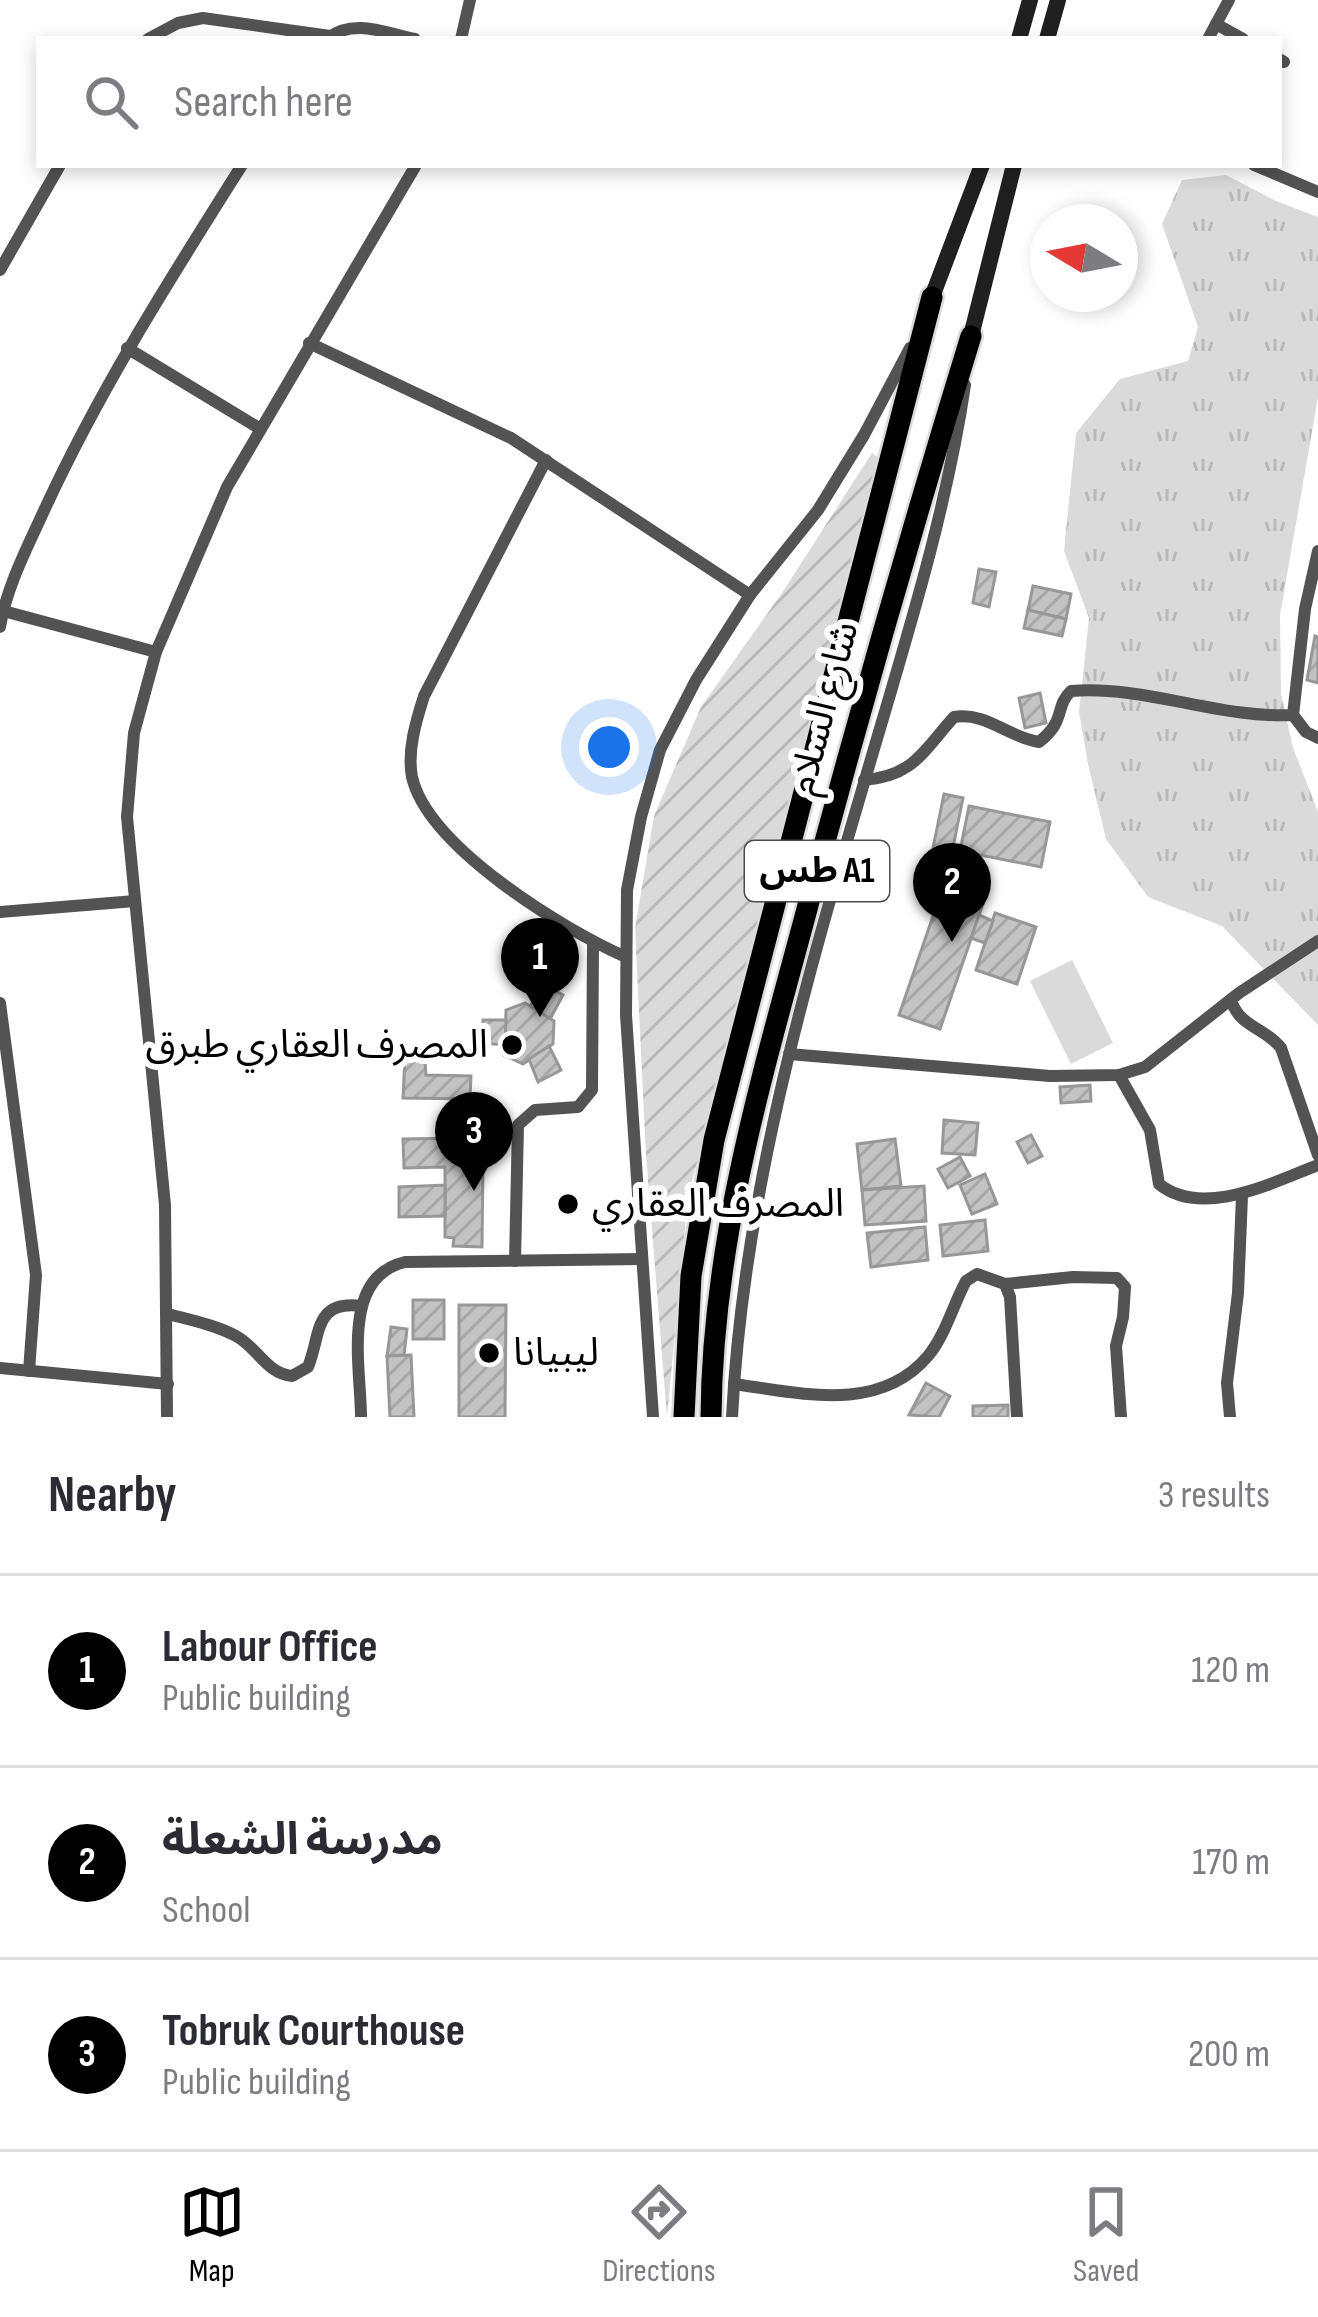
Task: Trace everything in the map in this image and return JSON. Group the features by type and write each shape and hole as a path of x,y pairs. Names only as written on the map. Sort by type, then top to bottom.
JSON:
{"highway":[{"name":"شارع السلام","path":"684,1417 691,1276 713,1140 932,297"},
{"name":"شارع السلام","path":"711,1417 720,1280 743,1147 899,569 971,336"}],"main road":[{"path":"1020,36 1030,0"},
{"path":"1048,36 1058,0"},
{"path":"932,297 981,168"},
{"name":"شارع السلام","path":"971,336 1013,168"}],"street":[{"path":"462,36 470,0"},
{"path":"1210,36 1229,0"},
{"path":"154,36 178,23 203,18 316,36"},
{"path":"1216,24 1238,36"},
{"path":"333,36 357,27 400,36"},
{"path":"0,270 58,168"},
{"path":"0,627 1,610 61,473 127,348 240,168"},
{"path":"167,1417 165,1205 127,817 143,692 194,557 259,428 414,168"},
{"path":"1261,168 1318,192"},
{"path":"653,1417 626,957 627,890 641,817 661,750 696,680 750,595 818,510 899,371 932,297"},
{"path":"732,1417 744,1275 765,1157 789,1054 944,495 971,336"},
{"path":"309,343 470,416 546,460 750,595"},
{"path":"127,348 259,428"},
{"path":"546,460 424,696 411,772 429,815 450,838 523,897 592,943 626,957"},
{"path":"1318,551 1293,715 1306,733 1318,738"},
{"path":"1,610 156,652"},
{"path":"864,781 898,776 911,767 954,717 972,714 1018,739 1039,742 1058,724 1064,697 1071,691 1160,698 1254,717 1293,715"},
{"path":"0,912 135,901"},
{"path":"789,1054 1050,1076 1119,1075 1145,1067 1318,940"},
{"path":"515,1261 518,1125 535,1110 578,1107 592,1090 592,943"},
{"path":"1231,1000 1245,1024 1270,1035 1281,1048 1318,1155"},
{"path":"0,1003 36,1275 29,1371"},
{"path":"1119,1075 1150,1130 1159,1184 1170,1193 1242,1196 1318,1165"},
{"path":"1230,1417 1227,1383 1238,1293 1242,1196"},
{"path":"362,1417 361,1306 369,1284 394,1264 642,1259"},
{"path":"734,1384 841,1396 888,1389 930,1354 966,1281 976,1274 1005,1283 1073,1276 1117,1278 1125,1287 1116,1346 1120,1417"},
{"path":"1005,1283 1010,1298 1017,1417"},
{"path":"168,1314 236,1336 273,1370 292,1376 308,1366 322,1319 340,1307 361,1306"},
{"path":"0,1368 168,1384"}],"green space":[{"path":"1226,175 1318,217 1318,397 1280,615 1281,694 1293,748 1318,812 1318,1025 1222,926 1148,897 1106,839 1079,712 1089,618 1064,551 1076,433 1120,379 1188,361 1198,327 1162,224 1182,180"},
{"path":"872,453 886,464 688,1196 667,1417 646,1155 635,928 654,816 701,707"},
{"path":"1072,960 1113,1043 1071,1064 1030,981"}],"building":[{"path":"979,569 996,572 989,607 973,603"},
{"path":"1033,586 1071,594 1066,619 1028,610"},
{"path":"1028,610 1066,619 1062,636 1024,628"},
{"path":"1318,637 1318,683 1307,680"},
{"path":"1040,693 1046,723 1025,728 1019,698"},
{"path":"944,794 963,798 952,852 933,848"},
{"path":"969,806 1050,822 1041,867 960,851"},
{"path":"942,890 983,904 940,1029 899,1015"},
{"path":"995,913 1036,927 1017,984 976,970"},
{"path":"979,915 993,921 985,943 971,938"},
{"path":"544,984 563,995 550,1019 530,1006"},
{"path":"525,1003 554,1021 553,1044 523,1064 504,1055 506,1010"},
{"path":"483,1020 506,1020 505,1045 482,1043"},
{"path":"549,1046 561,1070 538,1082 529,1059"},
{"path":"405,1057 425,1061 426,1075 471,1076 470,1099 403,1098"},
{"path":"1090,1085 1091,1101 1061,1103 1060,1087"},
{"path":"944,1120 978,1123 975,1155 942,1153"},
{"path":"1031,1135 1042,1156 1028,1163 1017,1142"},
{"path":"462,1138 463,1163 483,1163 482,1247 453,1246 454,1238 445,1237 445,1167 404,1168 403,1139"},
{"path":"895,1139 901,1186 862,1190 857,1144"},
{"path":"476,1143 477,1163 463,1163 462,1144"},
{"path":"960,1157 970,1176 948,1188 938,1169"},
{"path":"985,1174 997,1204 972,1214 960,1185"},
{"path":"445,1185 445,1216 399,1217 399,1187"},
{"path":"924,1186 926,1221 865,1225 862,1190"},
{"path":"985,1220 988,1251 943,1256 940,1225"},
{"path":"925,1227 928,1260 871,1267 867,1233"},
{"path":"413,1300 444,1300 444,1339 413,1339"},
{"path":"459,1305 506,1305 505,1417 459,1417"},
{"path":"391,1327 407,1329 404,1355 387,1356"},
{"path":"411,1355 414,1417 390,1417 387,1356"},
{"path":"926,1383 950,1396 939,1417 909,1415"},
{"path":"1008,1405 1008,1417 973,1417 973,1406"}],"place":[{"name":"مدرسة الشعلة","path":"952,942"},
{"name":"Labour Office","path":"540,1017"},
{"name":"المصرف العقاري طبرق","path":"512,1045"},
{"name":"Tobruk Courthouse","path":"474,1191"},
{"name":"المصرف العقاري","path":"568,1204"},
{"name":"ليبيانا","path":"489,1353"}]}
